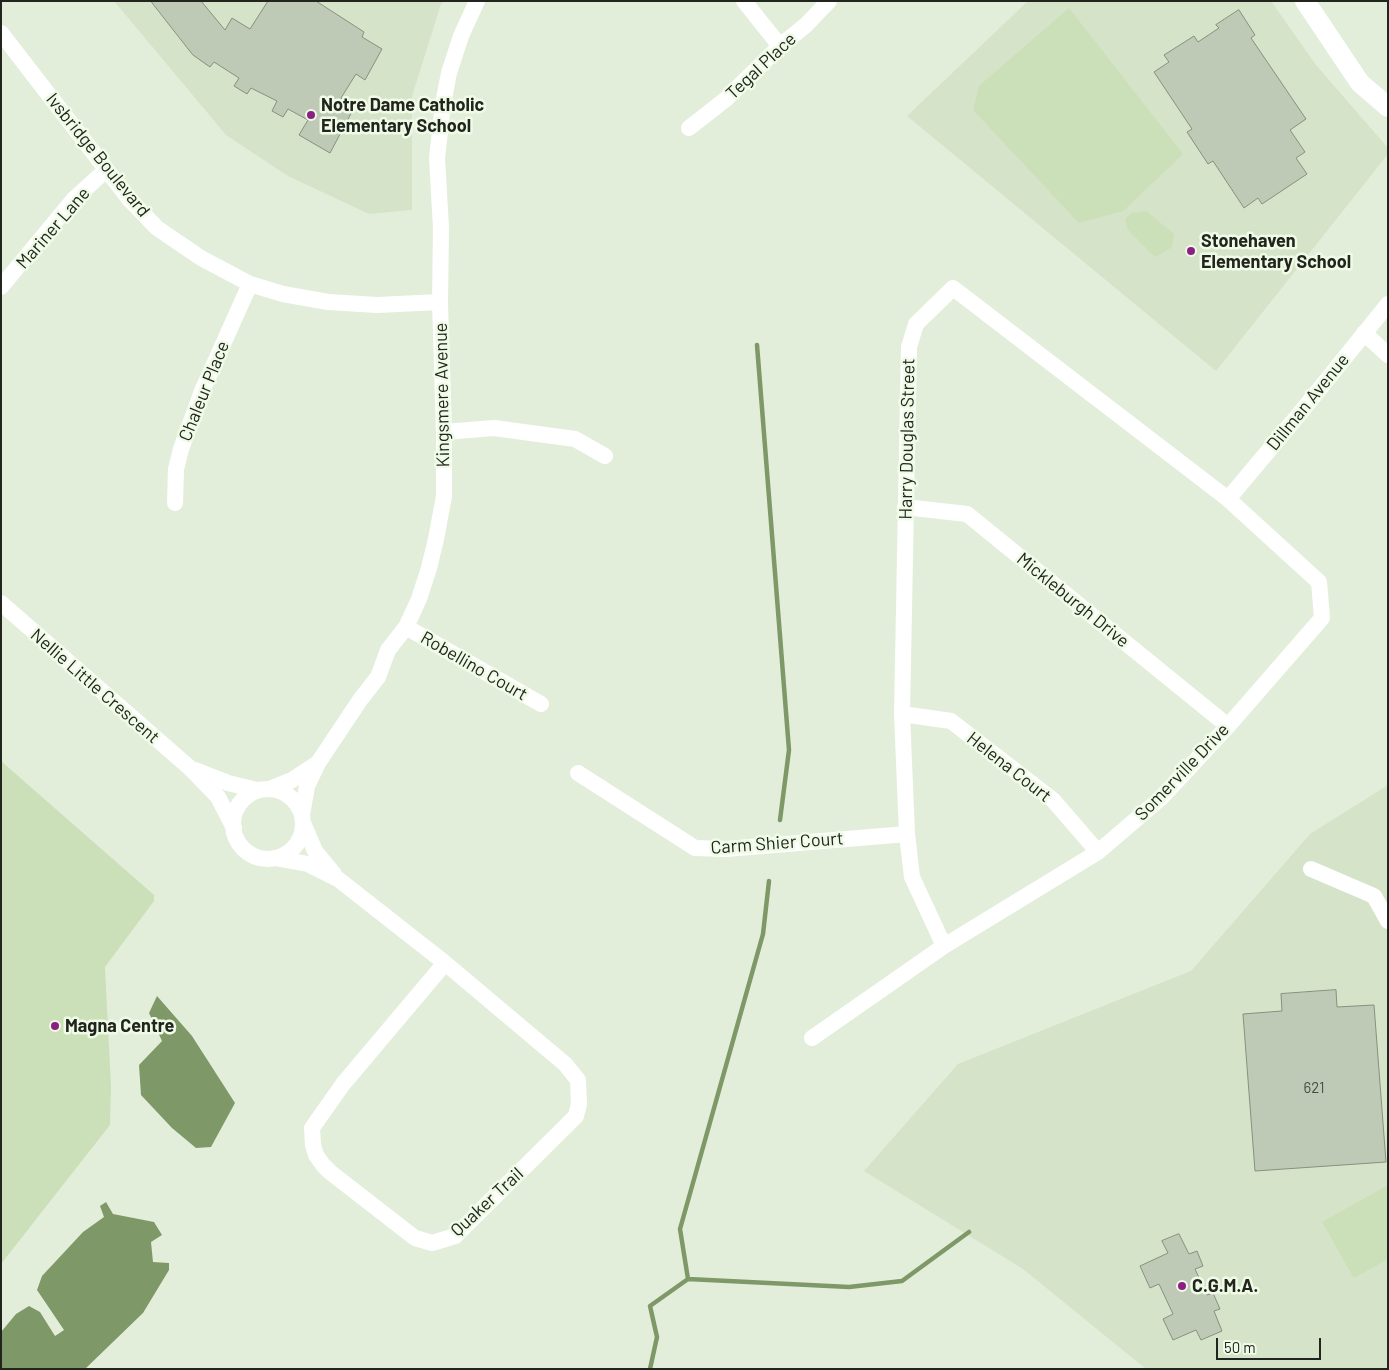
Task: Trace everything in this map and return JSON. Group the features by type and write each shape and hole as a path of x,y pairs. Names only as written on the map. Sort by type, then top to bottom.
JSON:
{"street":[{"name":"Kingsmere Avenue","path":"302,819 307,786 318,763 378,677 388,650 406,627 429,568 444,496 440,302 441,228 437,158 443,104 449,73 460,36 477,1"},
{"path":"744,1 780,46"},
{"name":"Tegal Place","path":"689,128 726,100 780,46 806,25 830,1"},
{"path":"1305,1 1360,83 1388,107"},
{"name":"Ivsbridge Boulevard","path":"1,33 130,200 157,228 201,258 250,284 283,294 328,302 377,305 440,302"},
{"name":"Mariner Lane","path":"1,287 73,200 106,170"},
{"name":"Chaleur Place","path":"175,503 176,469 181,449 202,391 250,284"},
{"name":"Harry Douglas Street","path":"944,946 912,877 907,834 902,714 905,507 909,347 916,324 953,288 1228,499"},
{"name":"Dillman Avenue","path":"1228,499 1388,304"},
{"path":"1364,334 1388,355"},
{"path":"444,432 494,428 575,440 605,456"},
{"name":"Somerville Drive","path":"812,1038 944,946 1098,852 1161,798 1228,726 1322,618 1319,582 1228,499"},
{"name":"Mickleburgh Drive","path":"905,507 967,514 1228,726"},
{"name":"Nellie Little Crescent","path":"1,603 190,768 218,797 234,828"},
{"name":"Robellino Court","path":"406,627 541,704"},
{"name":"Helena Court","path":"902,714 951,721 1053,800 1098,852"},
{"name":"Kingsmere Avenue","path":"263,790 292,780 318,763"},
{"name":"Nellie Little Crescent","path":"190,768 228,783 263,790"},
{"name":"Carm Shier Court","path":"578,773 695,848 726,850 907,834"},
{"path":"263,790 278,790 289,795 296,803 302,819 301,836 295,846 287,853 275,858 258,857 246,851 238,841 234,828 237,807 246,797 263,790"},
{"name":"Quaker Trail","path":"302,819 315,851 338,879"},
{"name":"Quaker Trail","path":"275,858 308,864 338,879 445,963 565,1064 578,1080 579,1104 576,1116 456,1236 432,1243 415,1238 323,1165 316,1155 313,1146 312,1128 342,1084 445,963"},
{"path":"1311,869 1374,896 1388,921"}],"shaded area":[{"name":"Notre Dame Catholic Elementary School","path":"114,1 444,1 441,4 412,96 412,210 369,214 288,176 226,135"},
{"name":"Stonehaven Elementary School","path":"1028,1 1271,1 1316,65 1388,148 1388,154 1216,371 907,116"},
{"path":"1069,8 1183,154 1123,211 1079,223 973,110 979,86"},
{"path":"1146,211 1174,234 1172,247 1155,257 1128,230 1125,219 1131,213"},
{"name":"Magna Centre","path":"1,761 154,895 154,901 105,967 111,1086 110,1125 1,1264"},
{"path":"1388,785 1388,1369 1146,1369 1023,1269 864,1171 958,1064 1191,971 1310,834"},
{"path":"157,996 192,1036 235,1103 211,1147 196,1148 172,1128 141,1095 139,1065 162,1041 149,1013"},
{"path":"1388,1185 1388,1259 1354,1278 1322,1222"},
{"path":"106,1202 113,1214 154,1222 162,1235 151,1242 153,1262 169,1263 169,1270 143,1313 85,1369 1,1369 1,1332 16,1314 29,1306 40,1312 55,1336 64,1330 37,1290 42,1276 83,1232 104,1217 100,1206"}],"building":[{"path":"151,1 201,1 225,30 232,18 250,29 268,1 316,1 364,32 362,37 382,49 365,80 356,74 341,98 355,106 330,153 299,135 308,120 288,109 283,117 272,111 277,101 251,88 247,94 234,86 239,78 214,62 210,67 193,55"},
{"path":"1239,10 1255,35 1251,38 1306,119 1290,130 1305,152 1296,158 1307,174 1262,204 1258,198 1244,208 1213,161 1208,164 1187,132 1192,129 1154,72 1169,62 1164,55 1194,36 1198,42 1219,28 1216,25"},
{"path":"1336,990 1337,1007 1374,1005 1386,1162 1255,1171 1243,1014 1282,1011 1281,994"},
{"name":"C.G.M.A.","path":"1179,1234 1189,1254 1197,1251 1203,1266 1195,1269 1207,1295 1213,1293 1220,1309 1214,1311 1222,1331 1201,1340 1196,1330 1173,1340 1163,1319 1173,1314 1159,1284 1150,1288 1140,1266 1168,1253 1162,1241"}],"waterway":[{"path":"757,345 789,750 780,820"},
{"path":"688,1279 680,1229 763,934 769,881"},
{"path":"650,1369 657,1337 650,1306 688,1279 849,1287 902,1281 969,1232"}],"place":[{"name":"Notre Dame Catholic Elementary School","path":"311,115"},
{"name":"Stonehaven Elementary School","path":"1191,251"},
{"name":"Magna Centre","path":"55,1026"},
{"name":"C.G.M.A.","path":"1182,1286"}]}
